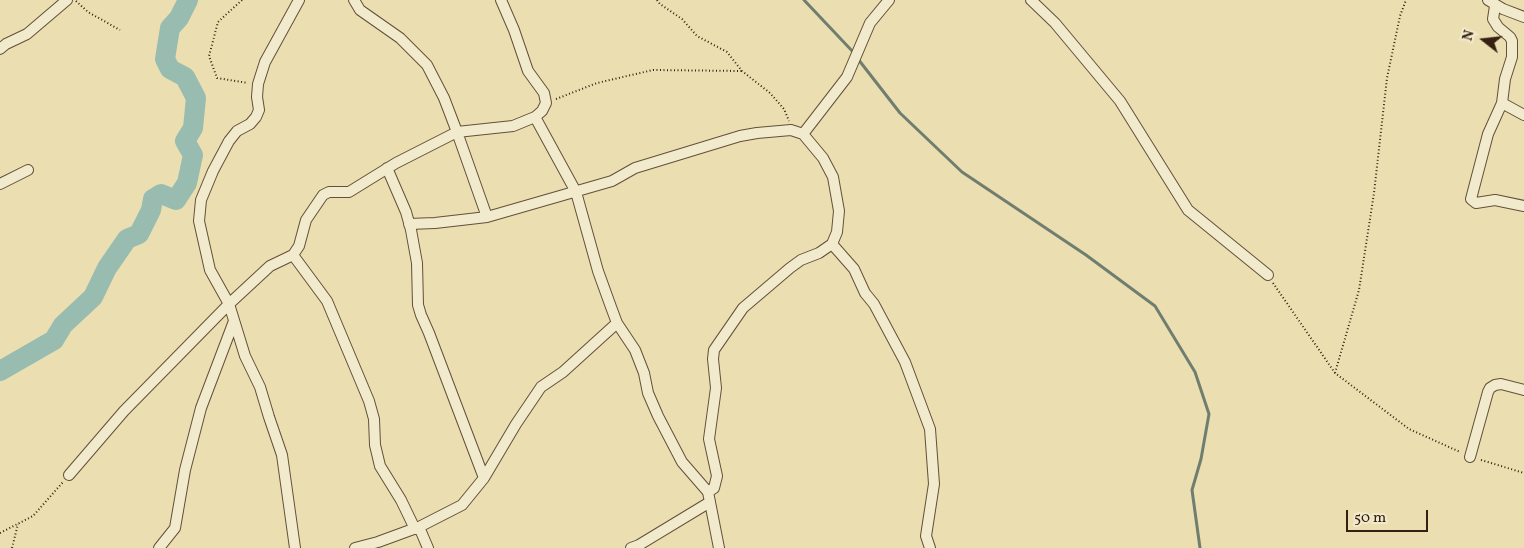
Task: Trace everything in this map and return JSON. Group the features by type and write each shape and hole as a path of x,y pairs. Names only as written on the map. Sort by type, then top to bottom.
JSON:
{"street":[{"path":"0,49 27,34 68,0"},
{"path":"295,548 282,455 268,418 260,387 245,356 229,304 210,270 199,221 201,200 229,141 237,131 250,124 256,117 259,110 258,84 265,62 299,0"},
{"path":"354,0 360,10 400,38 427,65 444,98 487,217"},
{"path":"69,475 124,410 229,304 270,266 293,255 299,246 306,220 323,195 329,192 349,192 388,168 457,132 513,126 535,117 542,111 546,103 544,93 528,71 514,30 500,0"},
{"path":"803,134 847,77 870,23 889,0"},
{"path":"1031,0 1055,23 1120,100 1188,210 1268,275"},
{"path":"1491,3 1524,17"},
{"path":"1491,3 1495,23 1512,41 1512,57 1505,79 1502,103 1488,134 1472,199 1476,203 1495,200 1524,206"},
{"path":"1502,103 1524,115"},
{"path":"535,117 576,192 598,271 617,323 635,350 648,393 658,416 682,462 709,497 719,548"},
{"path":"409,224 435,224 487,217 612,181 634,168 712,144 757,133 791,130 803,134 824,158 833,178 839,210 837,232 832,244 819,253 801,260 743,308 716,346 713,359 716,388 709,439 717,476 714,488 709,497 631,548"},
{"path":"388,168 409,224 417,263 418,305 421,316 484,478"},
{"path":"0,184 28,170"},
{"path":"832,244 854,269 905,362 930,429 934,484 926,536 930,548"},
{"path":"293,255 327,301 369,401 374,419 375,445 380,466 428,548"},
{"path":"159,548 175,528 185,470 201,408 234,321"},
{"path":"355,548 417,528 462,505 484,478 516,424 541,387 563,372 617,323"},
{"path":"1470,457 1490,388 1501,384 1524,390"}],"path":[{"path":"76,0 88,12 120,30"},
{"path":"242,0 218,22 209,56 216,78 258,84"},
{"path":"657,0 682,19 698,36 727,52 742,70 770,93 788,114 791,130"},
{"path":"1334,373 1359,290 1374,193 1387,78 1400,16 1406,0"},
{"path":"546,103 598,83 652,70 742,70"},
{"path":"1268,275 1334,373 1409,428 1470,457 1524,472"},
{"path":"0,533 34,516 69,475"},
{"path":"12,548 18,524"}],"waterway":[{"path":"0,371 54,340 63,325 93,297 107,268 127,239 139,234 151,210 153,199 161,194 176,200 187,183 193,155 185,141 193,128 196,98 185,77 170,69 165,59 170,28 179,18 188,0"},
{"path":"804,0 855,54"},
{"path":"858,59 900,113 962,172 1086,255 1155,306 1195,372 1209,414 1201,459 1192,490 1200,548"}]}
